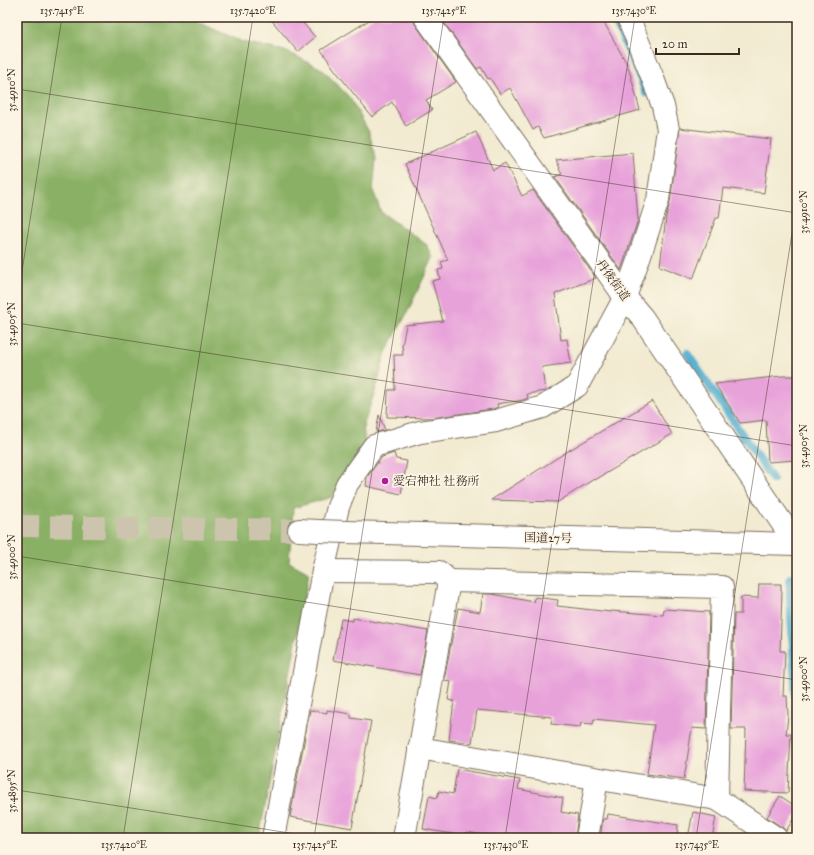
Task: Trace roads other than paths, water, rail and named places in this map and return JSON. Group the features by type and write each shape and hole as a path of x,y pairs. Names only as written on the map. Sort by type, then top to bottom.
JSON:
{"main road":[{"name":"丹後街道","path":"425,17 625,297 642,317 797,544"},
{"path":"273,838 323,571 338,507 347,484 374,446 420,432 496,421 543,407 577,386 625,297 658,200 668,129 663,106 628,17"},
{"name":"国道27号","path":"309,531 797,544"},
{"path":"323,571 439,572 449,581 722,587 717,799"},
{"path":"404,838 449,581"},
{"path":"419,748 717,799 776,838"},
{"path":"587,838 597,779"}],"waterway":[{"path":"613,17 646,93"},
{"path":"687,353 773,480"},
{"path":"790,578 797,721"}],"tunnel":[{"path":"17,526 299,530"}],"place":[{"name":"愛宕神社 社務所","path":"385,481"}]}
